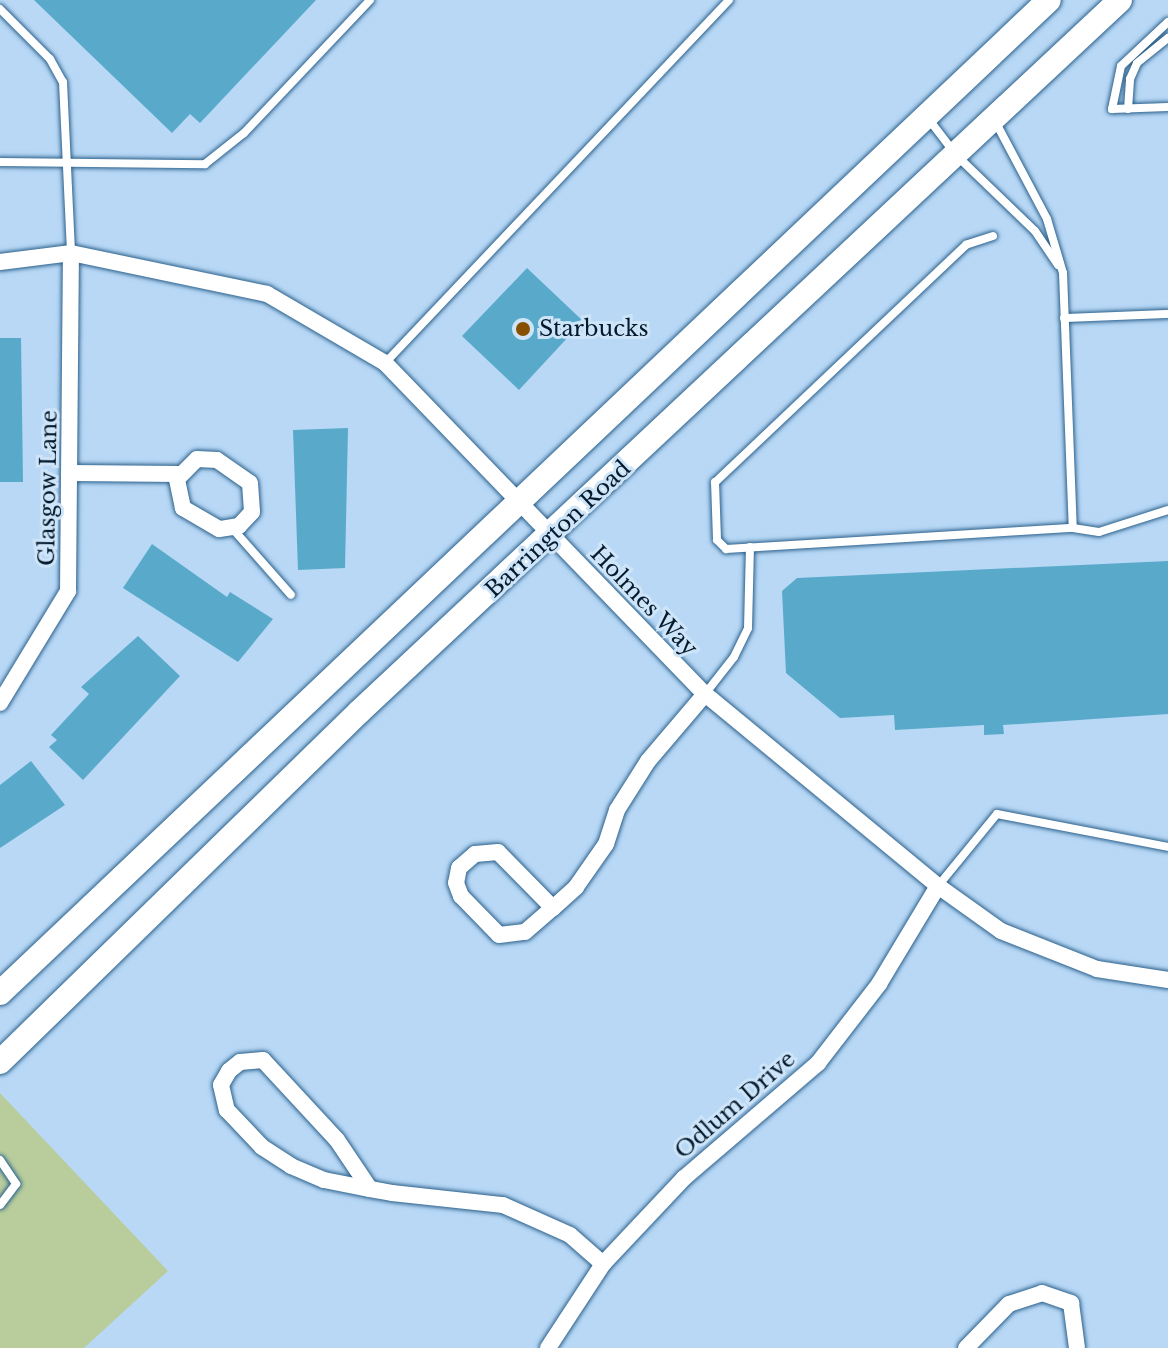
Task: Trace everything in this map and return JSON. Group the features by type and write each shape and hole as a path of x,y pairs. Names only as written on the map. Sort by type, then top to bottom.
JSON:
{"main road":[{"name":"Barrington Road","path":"0,993 521,504 1049,0"},
{"name":"Barrington Road","path":"0,1062 359,712 995,121 1120,0"}],"street":[{"name":"Holmes Way","path":"0,262 71,253 267,294 385,363 705,694 938,886 1015,937 1097,969 1168,980"},
{"name":"Glasgow Lane","path":"0,703 68,591 72,473 71,253"},
{"path":"207,458 243,476 254,502 247,520 232,528 219,529 183,508 176,489 180,474 189,463 207,458"},
{"path":"72,473 180,474"},
{"path":"553,908 495,851 475,854 457,874 461,896 505,938 525,932 553,908 598,856 617,810 648,761 705,694"},
{"name":"Odlum Drive","path":"548,1348 603,1264 684,1178 818,1063 879,984 938,886"},
{"path":"370,1189 337,1140 263,1060 240,1062 229,1071 221,1099 262,1147 324,1180 370,1189 465,1198 536,1216 570,1235 603,1264"},
{"path":"966,1348 1009,1304 1042,1293 1071,1303 1077,1348"}],"lane":[{"path":"0,162 68,159 169,167 205,164 244,133 370,0"},
{"path":"385,363 729,0"},
{"path":"0,9 50,59 63,82 71,253"},
{"path":"1168,22 1121,66 1112,109 1168,107"},
{"path":"1128,109 1130,79 1137,63 1168,38"},
{"path":"926,116 957,156 1035,231 1063,273"},
{"path":"995,121 1047,219 1063,273 1073,528"},
{"path":"993,236 966,245 715,482 717,540 726,549 1073,528 1099,532 1168,510"},
{"path":"1064,318 1168,314"},
{"path":"232,528 291,595"},
{"path":"705,694 748,628 750,547"},
{"path":"938,886 997,814 1168,847"},
{"path":"0,1160 16,1184 0,1205"}],"green space":[{"path":"0,1093 168,1271 84,1348 0,1348"}],"building":[{"path":"34,0 316,0 200,123 190,114 172,133"},
{"name":"Starbucks","path":"527,268 583,321 519,390 462,336"},
{"path":"0,338 21,338 23,482 0,482"},
{"path":"348,428 345,568 298,570 293,430"},
{"path":"152,544 227,597 230,592 273,619 238,662 123,588"},
{"path":"1168,561 1168,714 1003,725 1004,734 984,735 984,725 895,730 894,715 840,718 786,673 782,591 797,578"},
{"path":"138,636 180,676 83,780 49,747 57,740 51,735 89,694 81,687"},
{"path":"31,761 65,805 0,848 0,785"}],"place":[{"name":"Starbucks","path":"523,329"}]}
